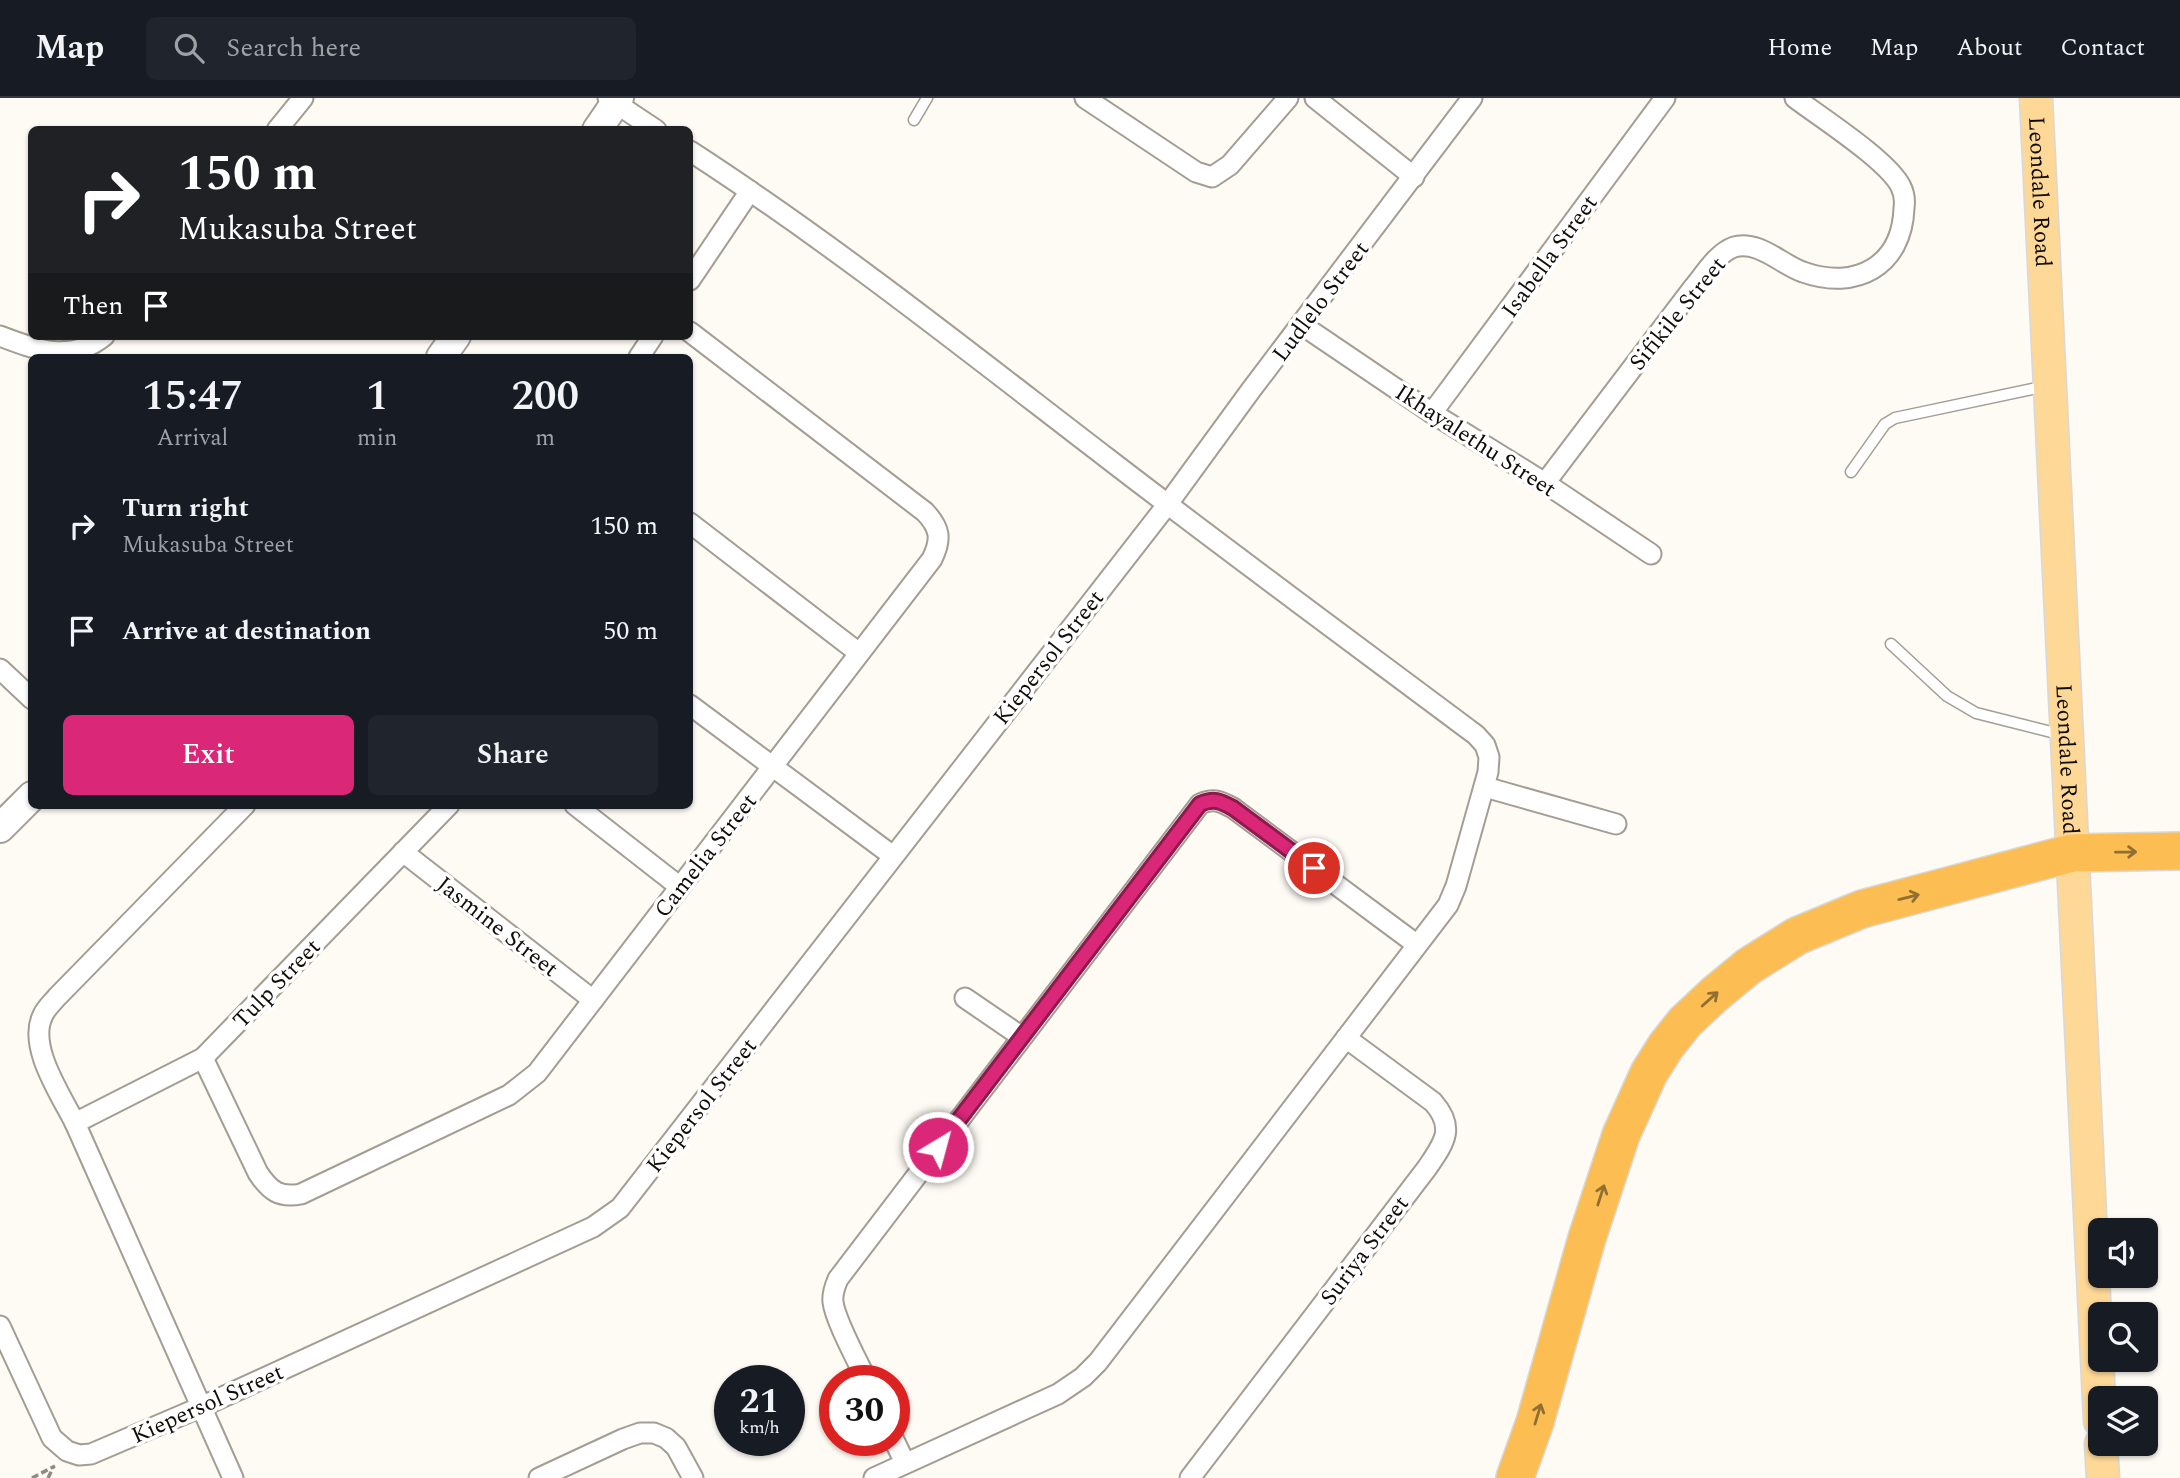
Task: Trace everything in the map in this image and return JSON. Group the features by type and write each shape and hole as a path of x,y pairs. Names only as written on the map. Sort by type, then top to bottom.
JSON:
{"highway":[{"path":"1515,1478 1535,1422 1587,1238 1620,1135 1649,1073 1685,1022 1749,966 1797,936 1862,909 2072,853 2180,851"}],"main road":[{"name":"Leondale Road","path":"2036,98 2098,1386"},
{"path":"2102,1456 2103,1478"}],"street":[{"path":"280,126 303,98"},
{"path":"1085,98 1196,173 1212,177 1230,165 1289,98"},
{"path":"1315,98 1414,177"},
{"name":"Ludlelo Street","path":"1167,505 1472,98"},
{"name":"Isabella Street","path":"1432,413 1665,98"},
{"name":"Sifikile Street","path":"1545,483 1693,288 1713,264 1733,247 1759,249 1799,271 1816,277 1837,278 1859,276 1878,267 1891,254 1899,238 1904,217 1905,201 1901,187 1878,160 1796,98"},
{"path":"599,126 614,100 650,126"},
{"path":"693,153 900,299 1167,505 1476,734 1485,745 1489,757 1485,787 1452,896 1441,914 1098,1363 1058,1394 874,1478"},
{"path":"693,276 750,191"},
{"name":"Ikhayalethu Street","path":"1302,325 1432,413 1545,483 1651,554"},
{"name":"Camelia Street","path":"203,1058 258,1173 275,1192 289,1196 301,1194 509,1095 537,1073 932,559 938,548 939,534 934,522 925,512 693,334"},
{"path":"0,336 33,349 52,353 64,353 97,340"},
{"name":"Kiepersol Street","path":"67,1451 79,1455 91,1454 593,1227 613,1214 631,1196 1167,505"},
{"path":"693,525 859,653"},
{"path":"0,669 28,695"},
{"path":"693,707 893,856"},
{"path":"1485,787 1616,824"},
{"path":"0,828 28,800"},
{"path":"860,1365 835,1309 834,1291 838,1279 1200,804 1210,800 1219,801 1233,808 1416,944"},
{"path":"233,1478 41,1051 39,1031 43,1016 57,997 241,809"},
{"name":"Tulp Street","path":"75,1123 203,1058 445,809"},
{"path":"580,809 680,887"},
{"name":"Jasmine Street","path":"403,852 593,1000"},
{"path":"965,998 1022,1037"},
{"name":"Suriya Street","path":"1190,1478 1427,1168 1446,1135 1447,1122 1433,1102 1346,1038"},
{"path":"0,1326 52,1437 67,1451"},
{"path":"539,1478 623,1439 640,1433 654,1433 666,1438 676,1447 693,1478"},
{"path":"902,1456 905,1463"}],"lane":[{"path":"914,120 927,98"},
{"path":"1851,471 1885,424 1895,418 2050,386"},
{"path":"1891,644 1947,696 1976,713 2067,736"}],"path":[{"path":"48,1478 67,1451"},
{"path":"32,1478 53,1468"}],"route":[{"path":"938,1147 1200,804 1210,800 1219,801 1233,808 1314,868"}]}
